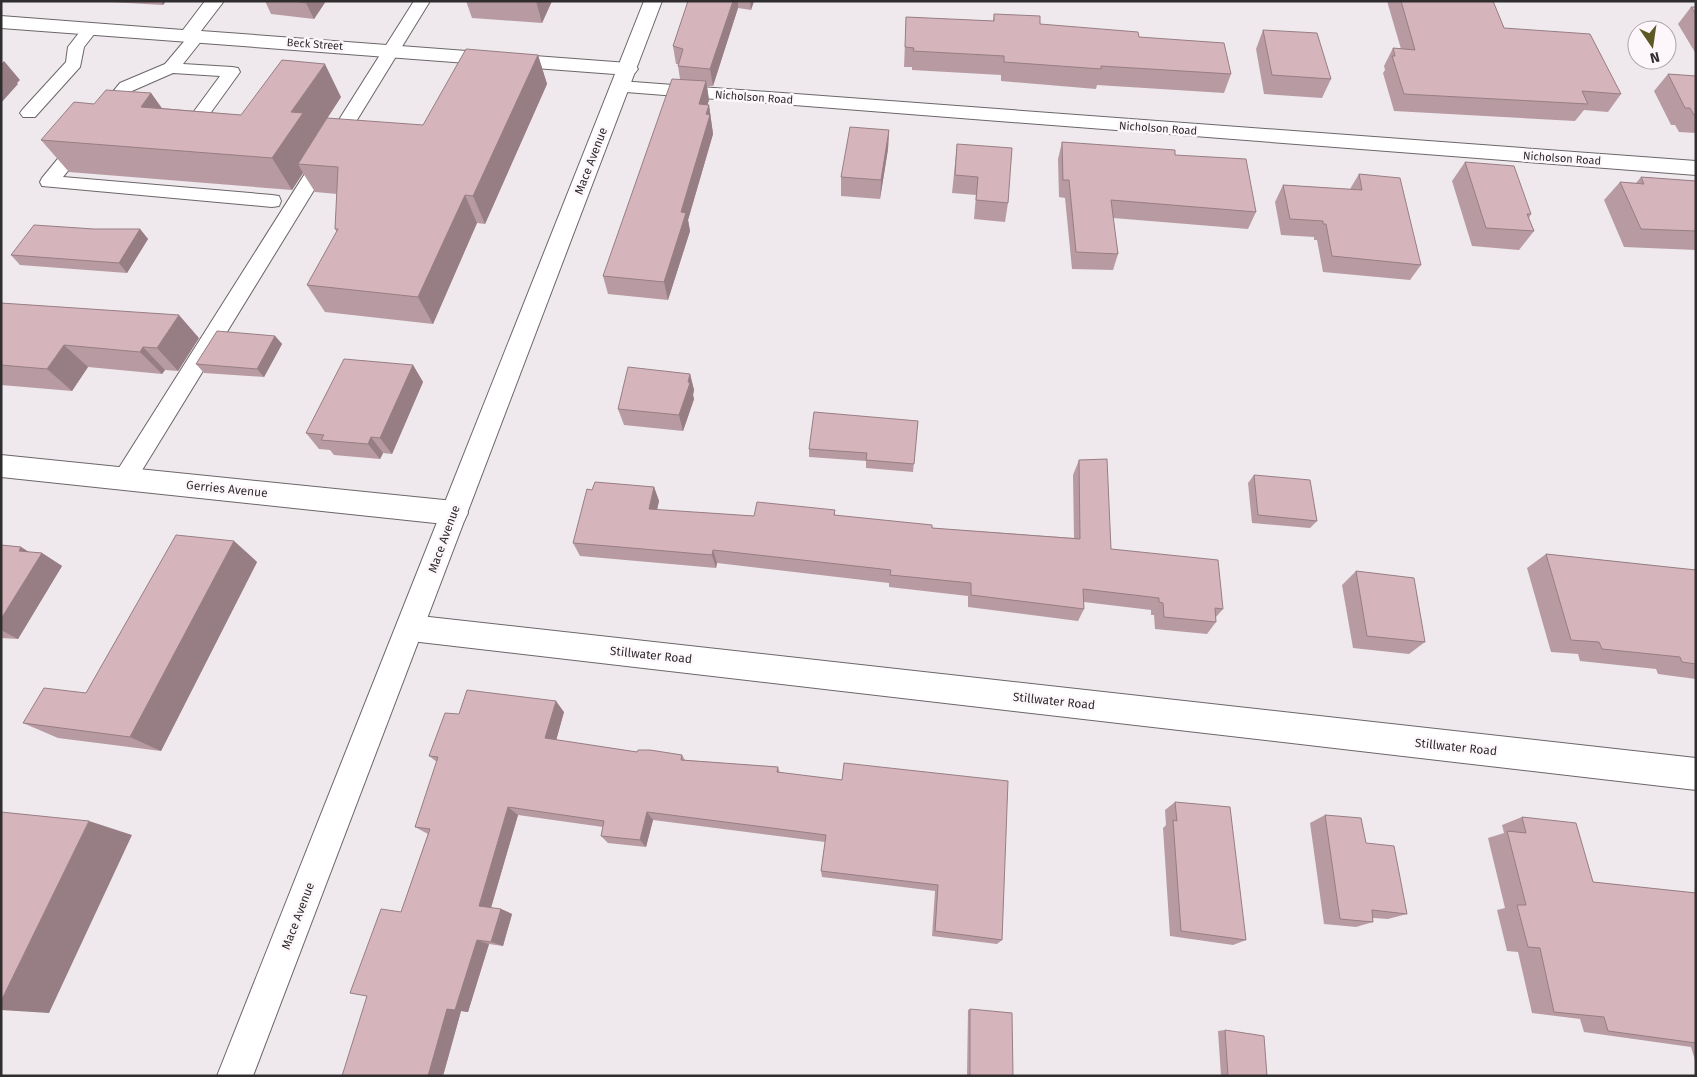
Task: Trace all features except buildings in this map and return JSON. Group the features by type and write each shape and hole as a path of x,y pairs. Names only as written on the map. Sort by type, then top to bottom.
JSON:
{"street":[{"path":"194,35 215,1"},
{"name":"Mace Avenue","path":"235,1076 411,628 653,1"},
{"name":"Beck Street","path":"1,22 391,50 624,78"},
{"name":"Nicholson Road","path":"624,78 1696,168"},
{"name":"Gerries Avenue","path":"1,466 454,513"},
{"name":"Stillwater Road","path":"411,628 1696,774"}],"lane":[{"path":"125,478 422,1"},
{"path":"28,113 74,63 76,47 91,28"},
{"path":"171,68 194,35"},
{"path":"190,129 232,72 171,68 126,87 49,182 272,201"}]}
